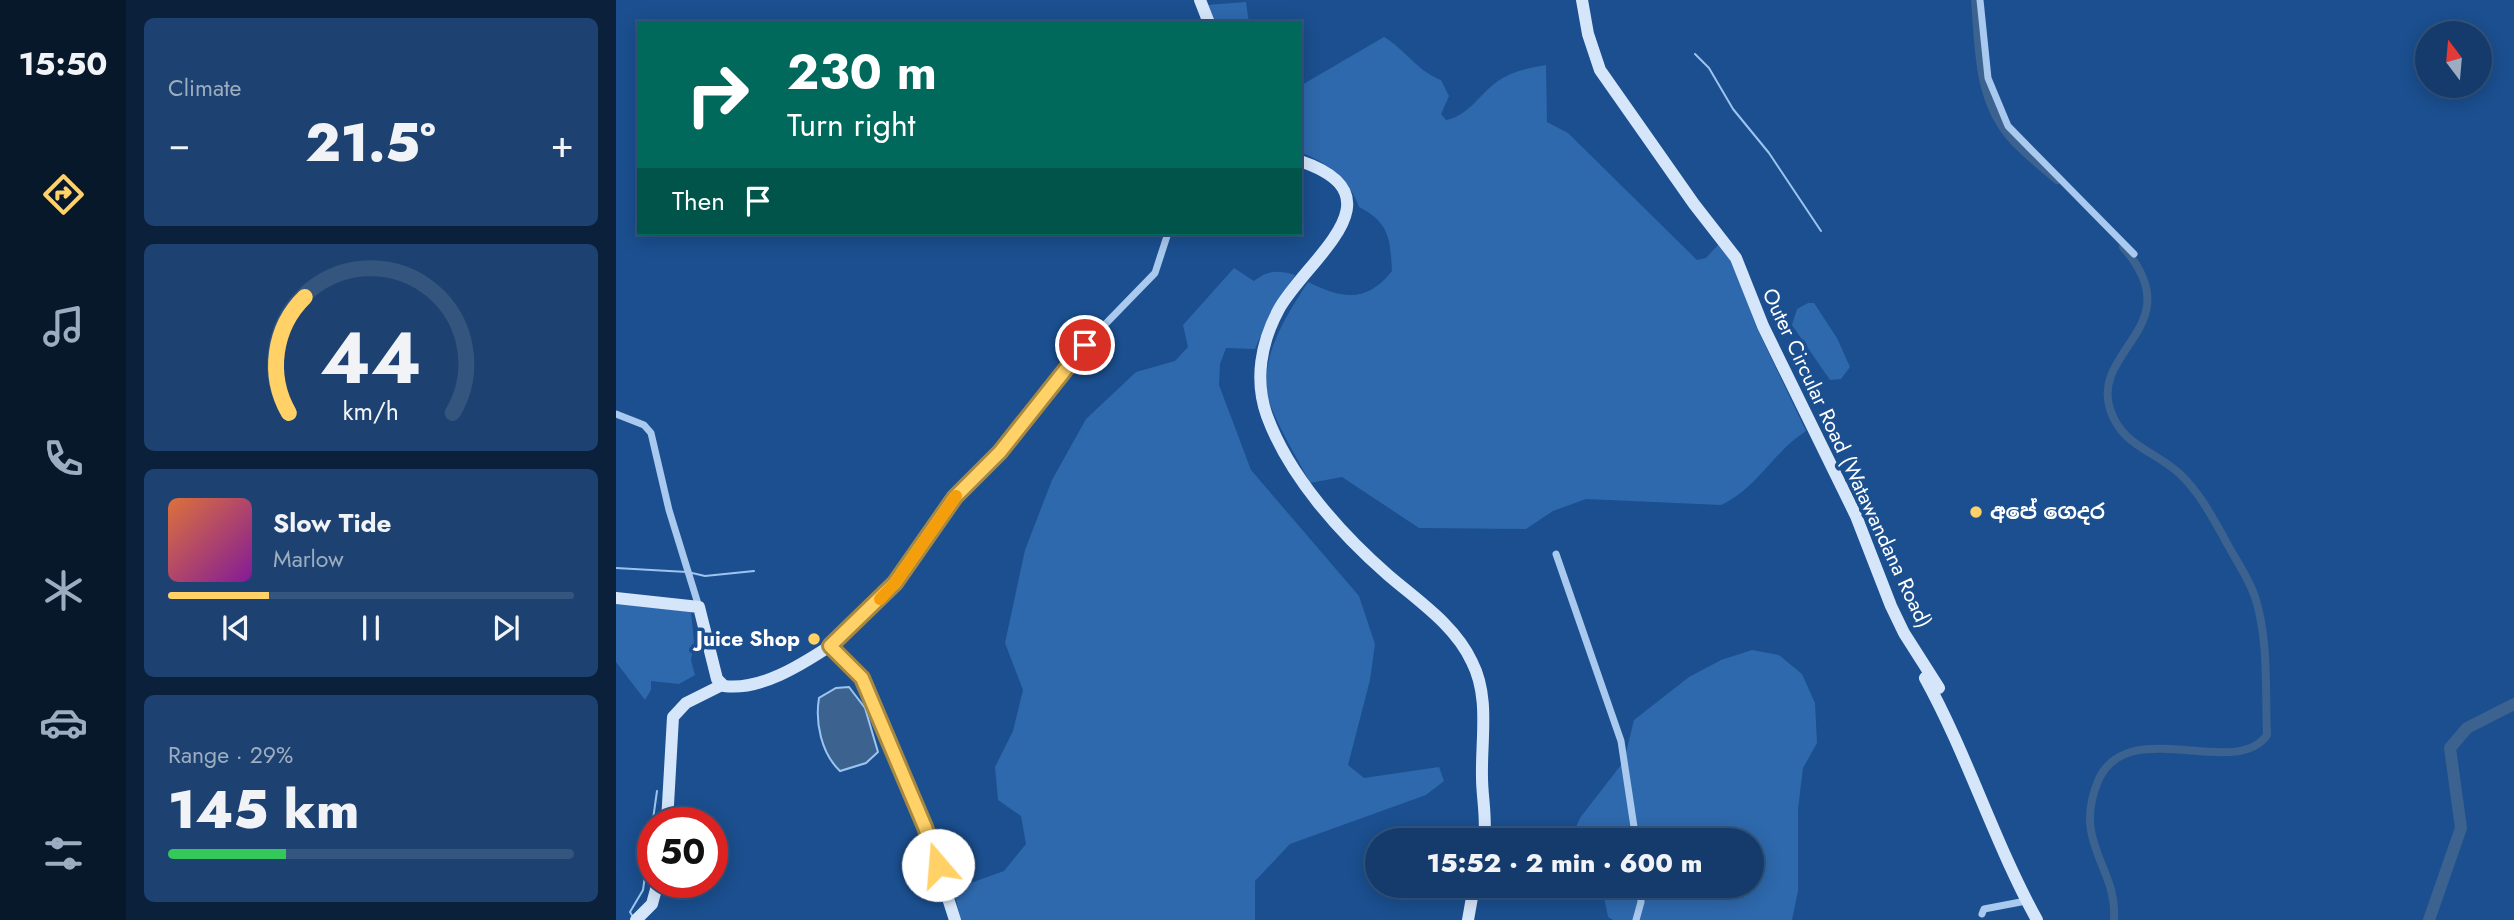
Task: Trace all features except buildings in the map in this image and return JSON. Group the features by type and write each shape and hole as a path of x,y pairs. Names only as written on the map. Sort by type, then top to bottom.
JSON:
{"main road":[{"path":"1200,0 1208,21"},
{"name":"Outer Circular Road (Watawandana Road)","path":"1582,0 1588,34 1600,69 1740,265 1763,326 1856,516 1895,615 1939,688 1925,678 1948,721 2026,901 2037,920"},
{"path":"1302,162 1323,170 1340,183 1347,195 1347,214 1337,234 1290,292 1274,319 1261,362 1264,406 1278,440 1309,489 1357,547 1439,618 1473,662 1483,703 1484,828"},
{"path":"616,598 699,607 717,679 722,685"},
{"path":"668,807 673,717 686,703 722,685 736,686 774,677 830,646 858,672 872,700 925,827 955,920"},
{"path":"638,918 652,904 654,898"},
{"path":"1468,920 1472,898"}],"street":[{"path":"1980,0 1988,78 2008,126 2134,254"},
{"path":"830,646 895,583 955,497 1000,452 1085,345 1155,273 1167,235"},
{"path":"616,414 644,425 651,433 669,510 699,607"},
{"path":"1556,554 1621,741 1634,828"},
{"path":"1636,920 1641,898"},
{"path":"1982,914 1984,909 2026,901"}],"shaded area":[{"path":"1246,2 1249,21 1211,21 1207,5"},
{"path":"1384,37 1425,71 1441,80 1449,96 1441,114 1446,120 1460,115 1506,76 1546,65 1547,122 1568,133 1697,260 1706,258 1718,245 1731,258 1756,326 1806,431 1784,449 1745,490 1721,505 1586,499 1553,511 1526,529 1419,528 1342,477 1310,483 1270,404 1267,372 1270,355 1283,324 1308,282 1332,292 1353,295 1373,289 1392,271 1389,241 1383,226 1359,207 1349,187 1336,173 1320,161 1302,153 1302,85"},
{"path":"1234,268 1254,281 1273,272 1295,275 1271,312 1255,349 1226,348 1220,364 1219,385 1251,470 1359,596 1375,644 1370,680 1348,765 1364,778 1439,767 1444,781 1426,795 1290,844 1255,881 1255,920 961,920 955,896 965,885 1004,871 1026,844 1021,816 998,800 995,767 1013,731 1023,690 1005,643 1025,550 1052,480 1086,419 1136,372 1175,361 1188,347 1183,325"},
{"path":"1814,303 1837,338 1850,367 1841,379 1830,380 1792,325 1797,309"},
{"path":"616,603 691,612 694,642 691,660 695,675 679,684 651,681 651,690 645,700 616,662"},
{"path":"1752,650 1779,655 1802,674 1815,703 1817,743 1803,768 1798,809 1798,891 1792,920 1613,920 1608,917 1604,898 1764,898 1764,828 1575,828 1580,818 1624,761 1634,720 1689,677 1721,660"},
{"path":"849,687 865,708 878,752 866,763 840,771 833,764 824,746 818,707 819,698 836,688"}],"waterway":[{"path":"1975,0 1979,53 1991,105 2014,142 2057,180"},
{"path":"1695,54 1709,68 1733,109 1769,153 1821,231"},
{"path":"2114,920 2110,885 2093,839 2090,822 2091,803 2098,781 2112,761 2132,752 2156,749 2231,752 2252,747 2267,735 2266,665 2262,630 2255,597 2248,581 2194,489 2171,467 2122,432 2110,409 2108,388 2114,369 2144,317 2147,297 2141,274 2123,247"},
{"path":"616,568 687,572"},
{"path":"692,573 705,576 754,571"},
{"path":"2429,920 2461,828 2450,748 2467,728 2514,704"},
{"path":"633,917 630,912 643,890 657,791"}],"slow traffic":[{"path":"880,599 895,583 956,496"}],"place":[{"name":"අපේ ගෙදර","path":"1976,512"},
{"name":"Juice Shop","path":"814,639"}],"route":[{"path":"938,865 925,827 862,678 854,667 830,646 895,583 955,497 1000,452 1085,345"}]}
